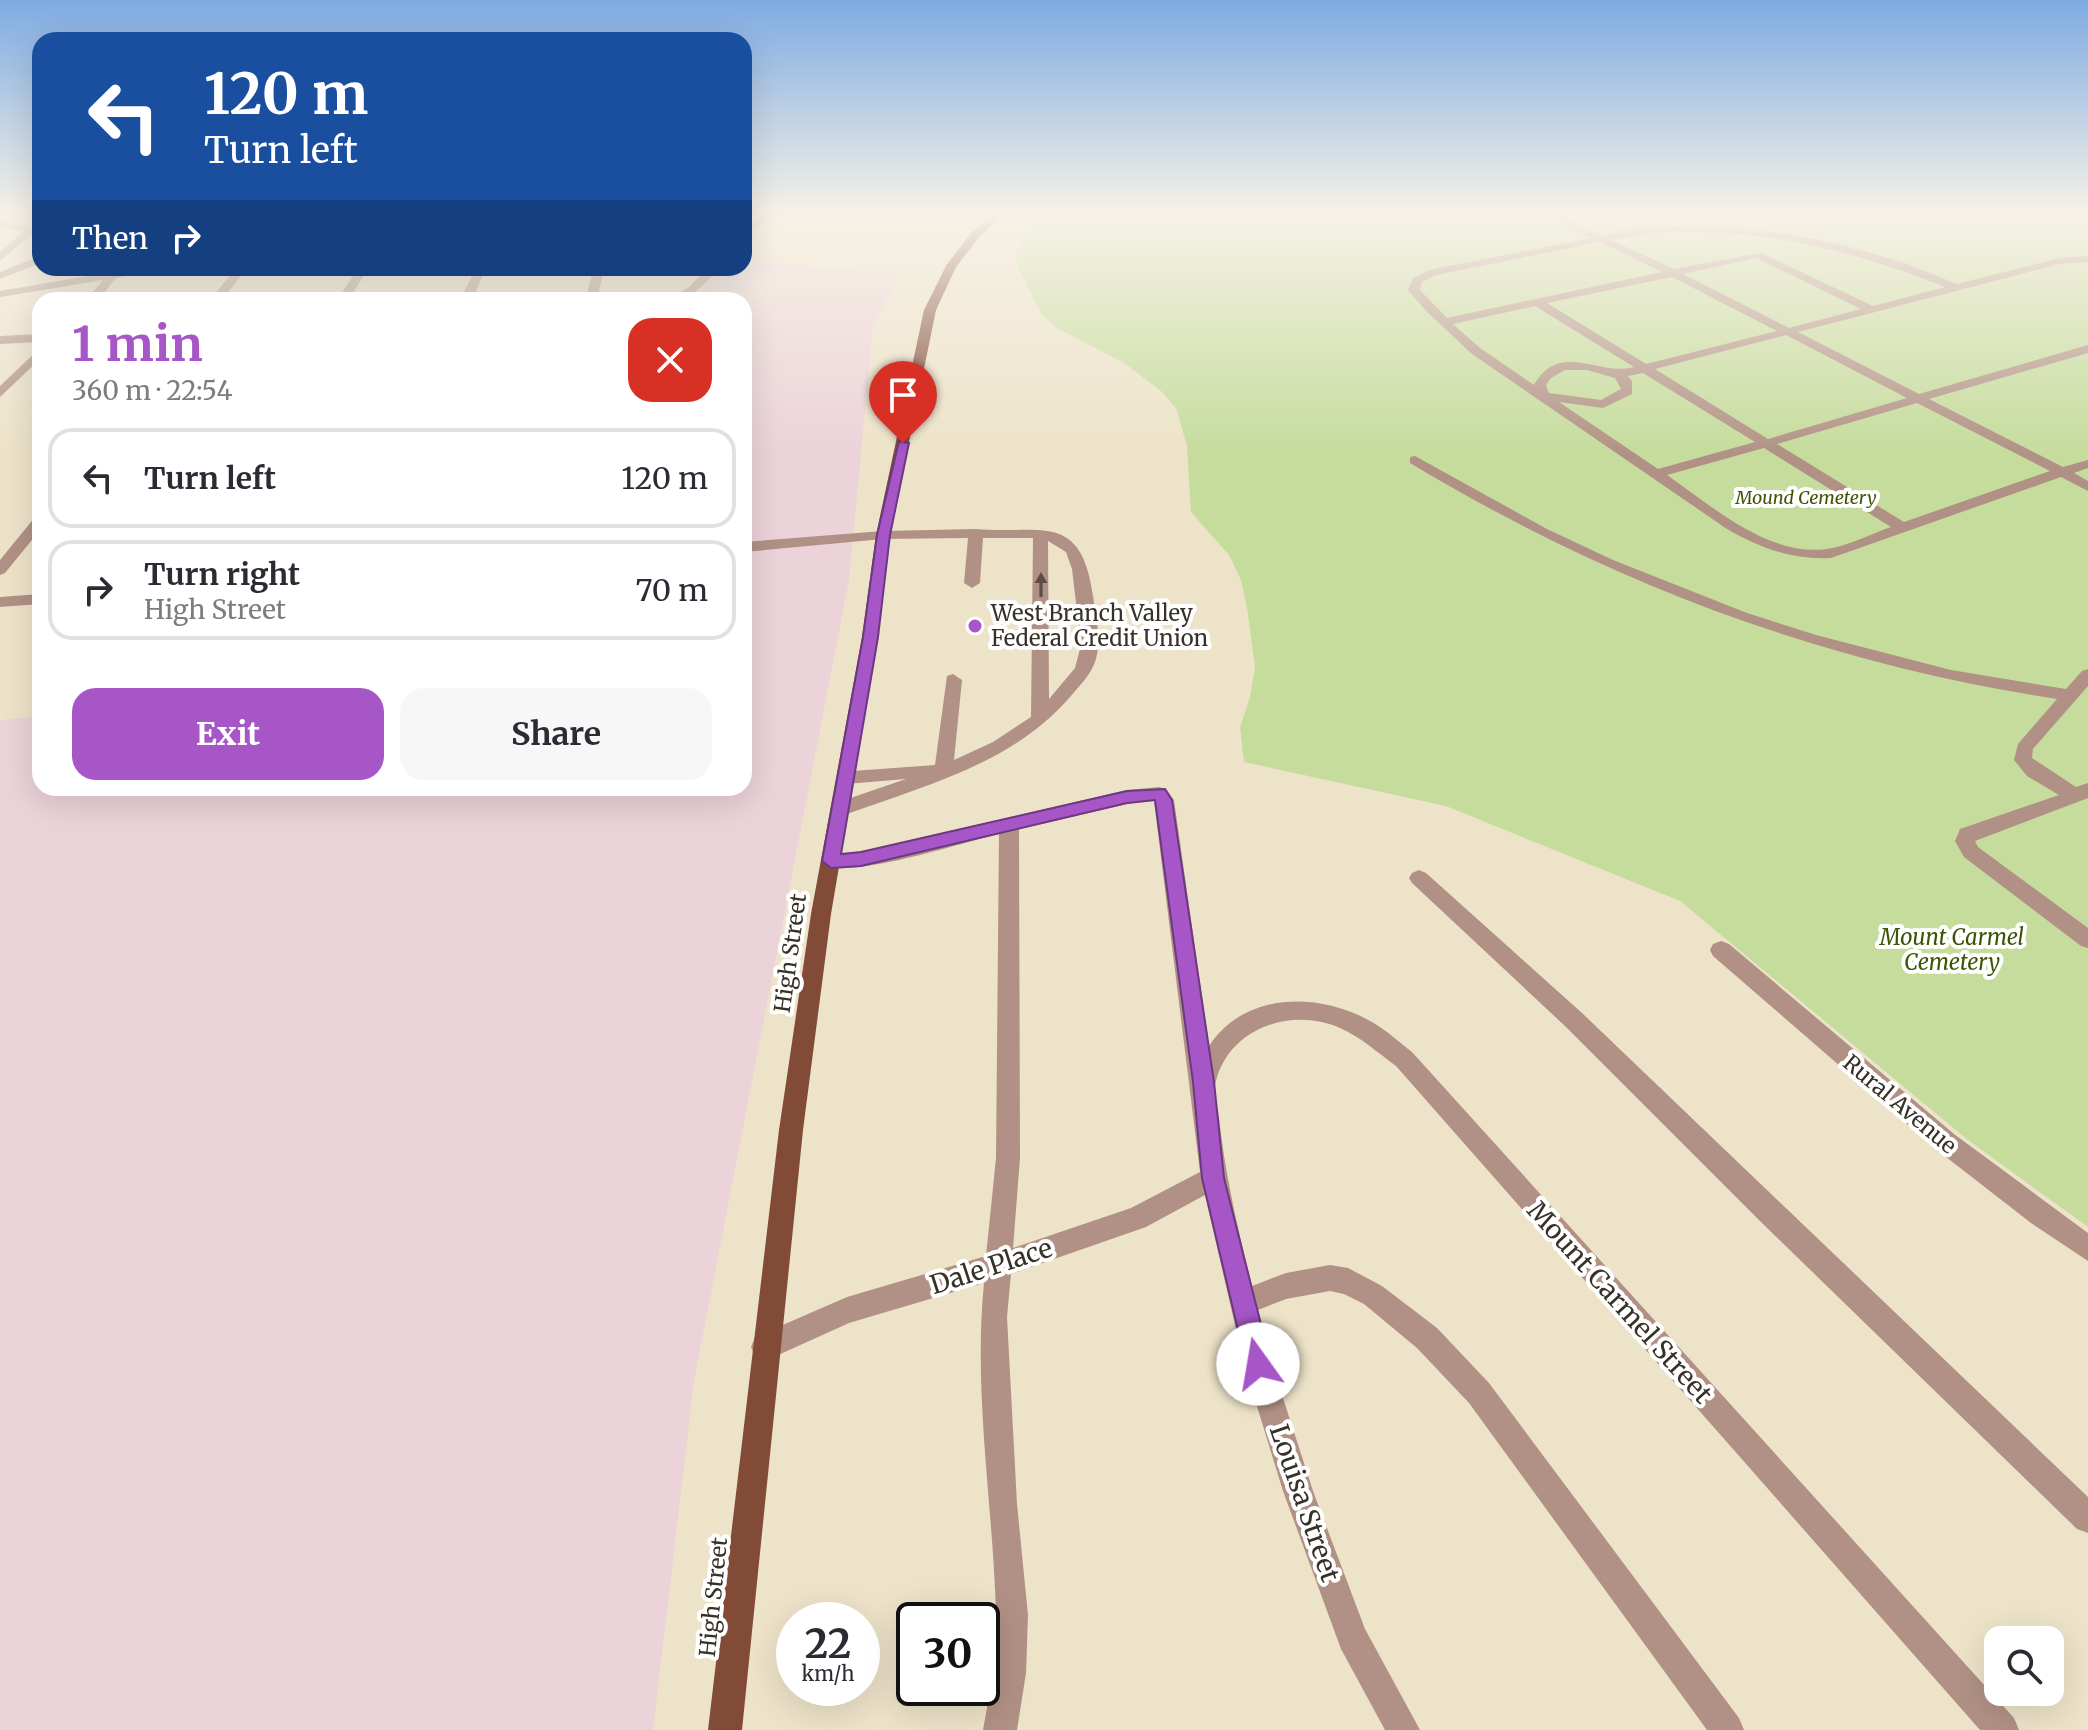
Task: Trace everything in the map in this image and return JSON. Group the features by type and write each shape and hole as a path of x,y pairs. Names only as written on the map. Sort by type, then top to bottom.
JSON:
{"main road":[{"name":"High Street","path":"725,1730 793,1115 831,861 870,637 883,535 930,310 938,294"}],"street":[{"path":"1418,294 1476,351 1768,547 1810,555 1831,553 2088,464"},
{"path":"1445,322 1576,294"},
{"path":"1713,294 2088,487"},
{"path":"1839,294 1875,311"},
{"path":"1619,375 1937,294"},
{"path":"1537,302 1905,529"},
{"path":"0,340 32,338"},
{"path":"1655,474 1770,444 1915,397 2088,349"},
{"path":"0,393 32,360"},
{"path":"1595,367 1619,375 1626,381 1628,391 1603,404 1544,396 1540,385 1543,375 1552,369 1595,367"},
{"path":"1415,460 1516,520 1614,568 1699,603 1830,645 1954,676 2071,696"},
{"path":"0,570 32,530"},
{"path":"972,583 976,533"},
{"path":"752,546 883,535 1041,534 1069,543 1078,558 1087,602 1087,661 1073,683 1040,719 1023,732 944,771 840,809"},
{"path":"1040,719 1041,534"},
{"path":"0,602 32,600"},
{"path":"2081,793 2034,771 2023,760 2024,748 2088,675"},
{"path":"944,771 953,680"},
{"path":"846,777 915,770 944,771"},
{"path":"2081,793 2031,814 1978,828 1967,834 1965,841 1971,852 2088,940"},
{"name":"Louisa Street","path":"1009,826 1127,797 1159,794 1164,800 1203,1082 1213,1178 1258,1364 1298,1491 1352,1638 1403,1730"},
{"path":"831,861 861,859 1009,826 1008,1158 994,1317 1002,1504 1012,1615 1010,1673 1000,1730"},
{"path":"1419,878 1574,1020 2088,1518"},
{"name":"Rural Avenue","path":"1721,950 1885,1095 2023,1203 2088,1248"},
{"name":"Mount Carmel Street","path":"1203,1082 1221,1047 1241,1027 1266,1013 1279,1010 1309,1010 1340,1017 1364,1029 1404,1059 2002,1730"},
{"name":"Dale Place","path":"765,1347 847,1310 998,1266 1137,1218 1213,1178"},
{"path":"1244,1302 1286,1286 1330,1278 1348,1281 1373,1295 1427,1338 1479,1393 1727,1730"}],"shaded area":[{"path":"752,294 890,294 873,327 849,580 694,1381 653,1730 0,1730 0,720 32,717 32,796 752,796"}],"green space":[{"path":"1031,294 2088,294 2088,1227 1968,1140 1680,901 1446,806 1244,762 1240,727 1250,697 1255,667 1247,608 1241,580 1229,555 1191,512 1187,446 1176,408 1161,391 1124,363 1057,328 1042,315"}],"place":[{"name":"West Branch Valley Federal Credit Union","path":"975,626"}],"route":[{"path":"903,443 883,535 870,637 831,861 861,859 1127,797 1159,794 1164,800 1203,1082 1213,1178 1258,1364"}],"park label":[{"name":"Mound Cemetery","path":"1806,497"},
{"name":"Mount Carmel Cemetery","path":"1952,950"}]}
